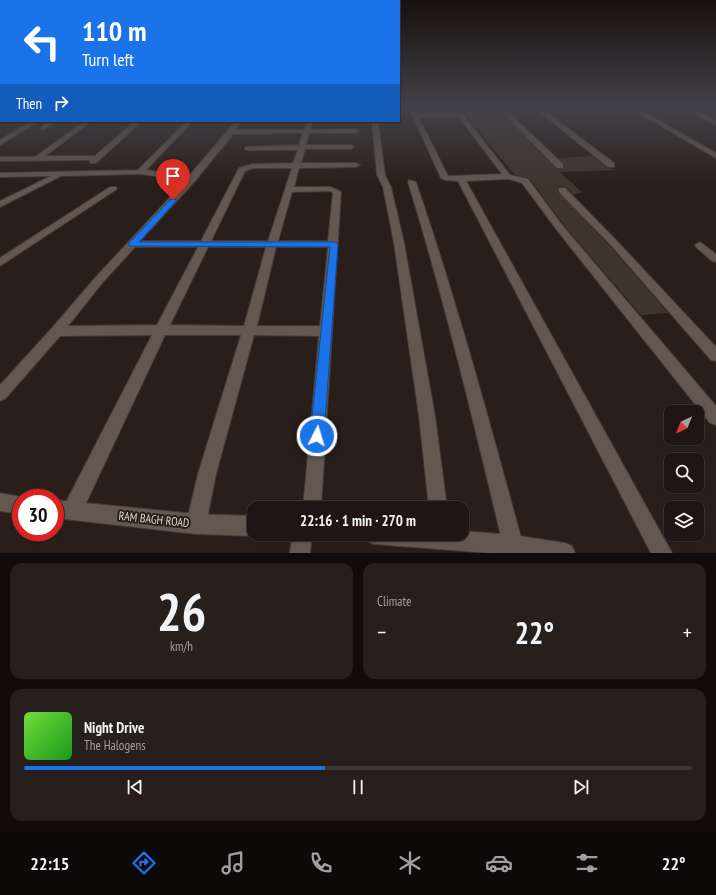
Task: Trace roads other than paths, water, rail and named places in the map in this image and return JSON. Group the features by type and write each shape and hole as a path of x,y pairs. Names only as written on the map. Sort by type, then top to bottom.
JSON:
{"street":[{"path":"0,143 15,134"},
{"path":"38,158 71,134"},
{"path":"79,173 125,134"},
{"path":"140,172 177,134"},
{"path":"0,395 58,331 99,280 192,179 230,134"},
{"path":"196,524 207,474 249,331 272,244 306,134"},
{"path":"376,134 381,175 387,187 400,251 427,416 437,501"},
{"path":"424,134 444,176 448,178 508,178 520,179 525,182 716,418"},
{"path":"474,134 508,178"},
{"path":"527,134 560,166"},
{"path":"571,134 611,165"},
{"path":"677,134 716,156"},
{"path":"247,148 351,146"},
{"path":"0,159 98,158"},
{"path":"64,510 161,330 242,170 253,166 356,165"},
{"path":"0,175 140,172 166,174 192,179"},
{"path":"0,204 61,174"},
{"path":"460,178 662,553"},
{"path":"412,182 436,252 466,361 513,545"},
{"path":"0,263 112,189"},
{"path":"289,190 331,189 337,192 313,501"},
{"path":"562,190 612,241 716,356"},
{"path":"132,244 334,244"},
{"path":"700,244 716,259"},
{"path":"58,331 326,331"},
{"path":"0,502 12,504"},
{"name":"RAM BAGH ROAD","path":"64,510 196,524 247,526"},
{"path":"469,540 565,553"},
{"path":"300,553 301,541"}]}
